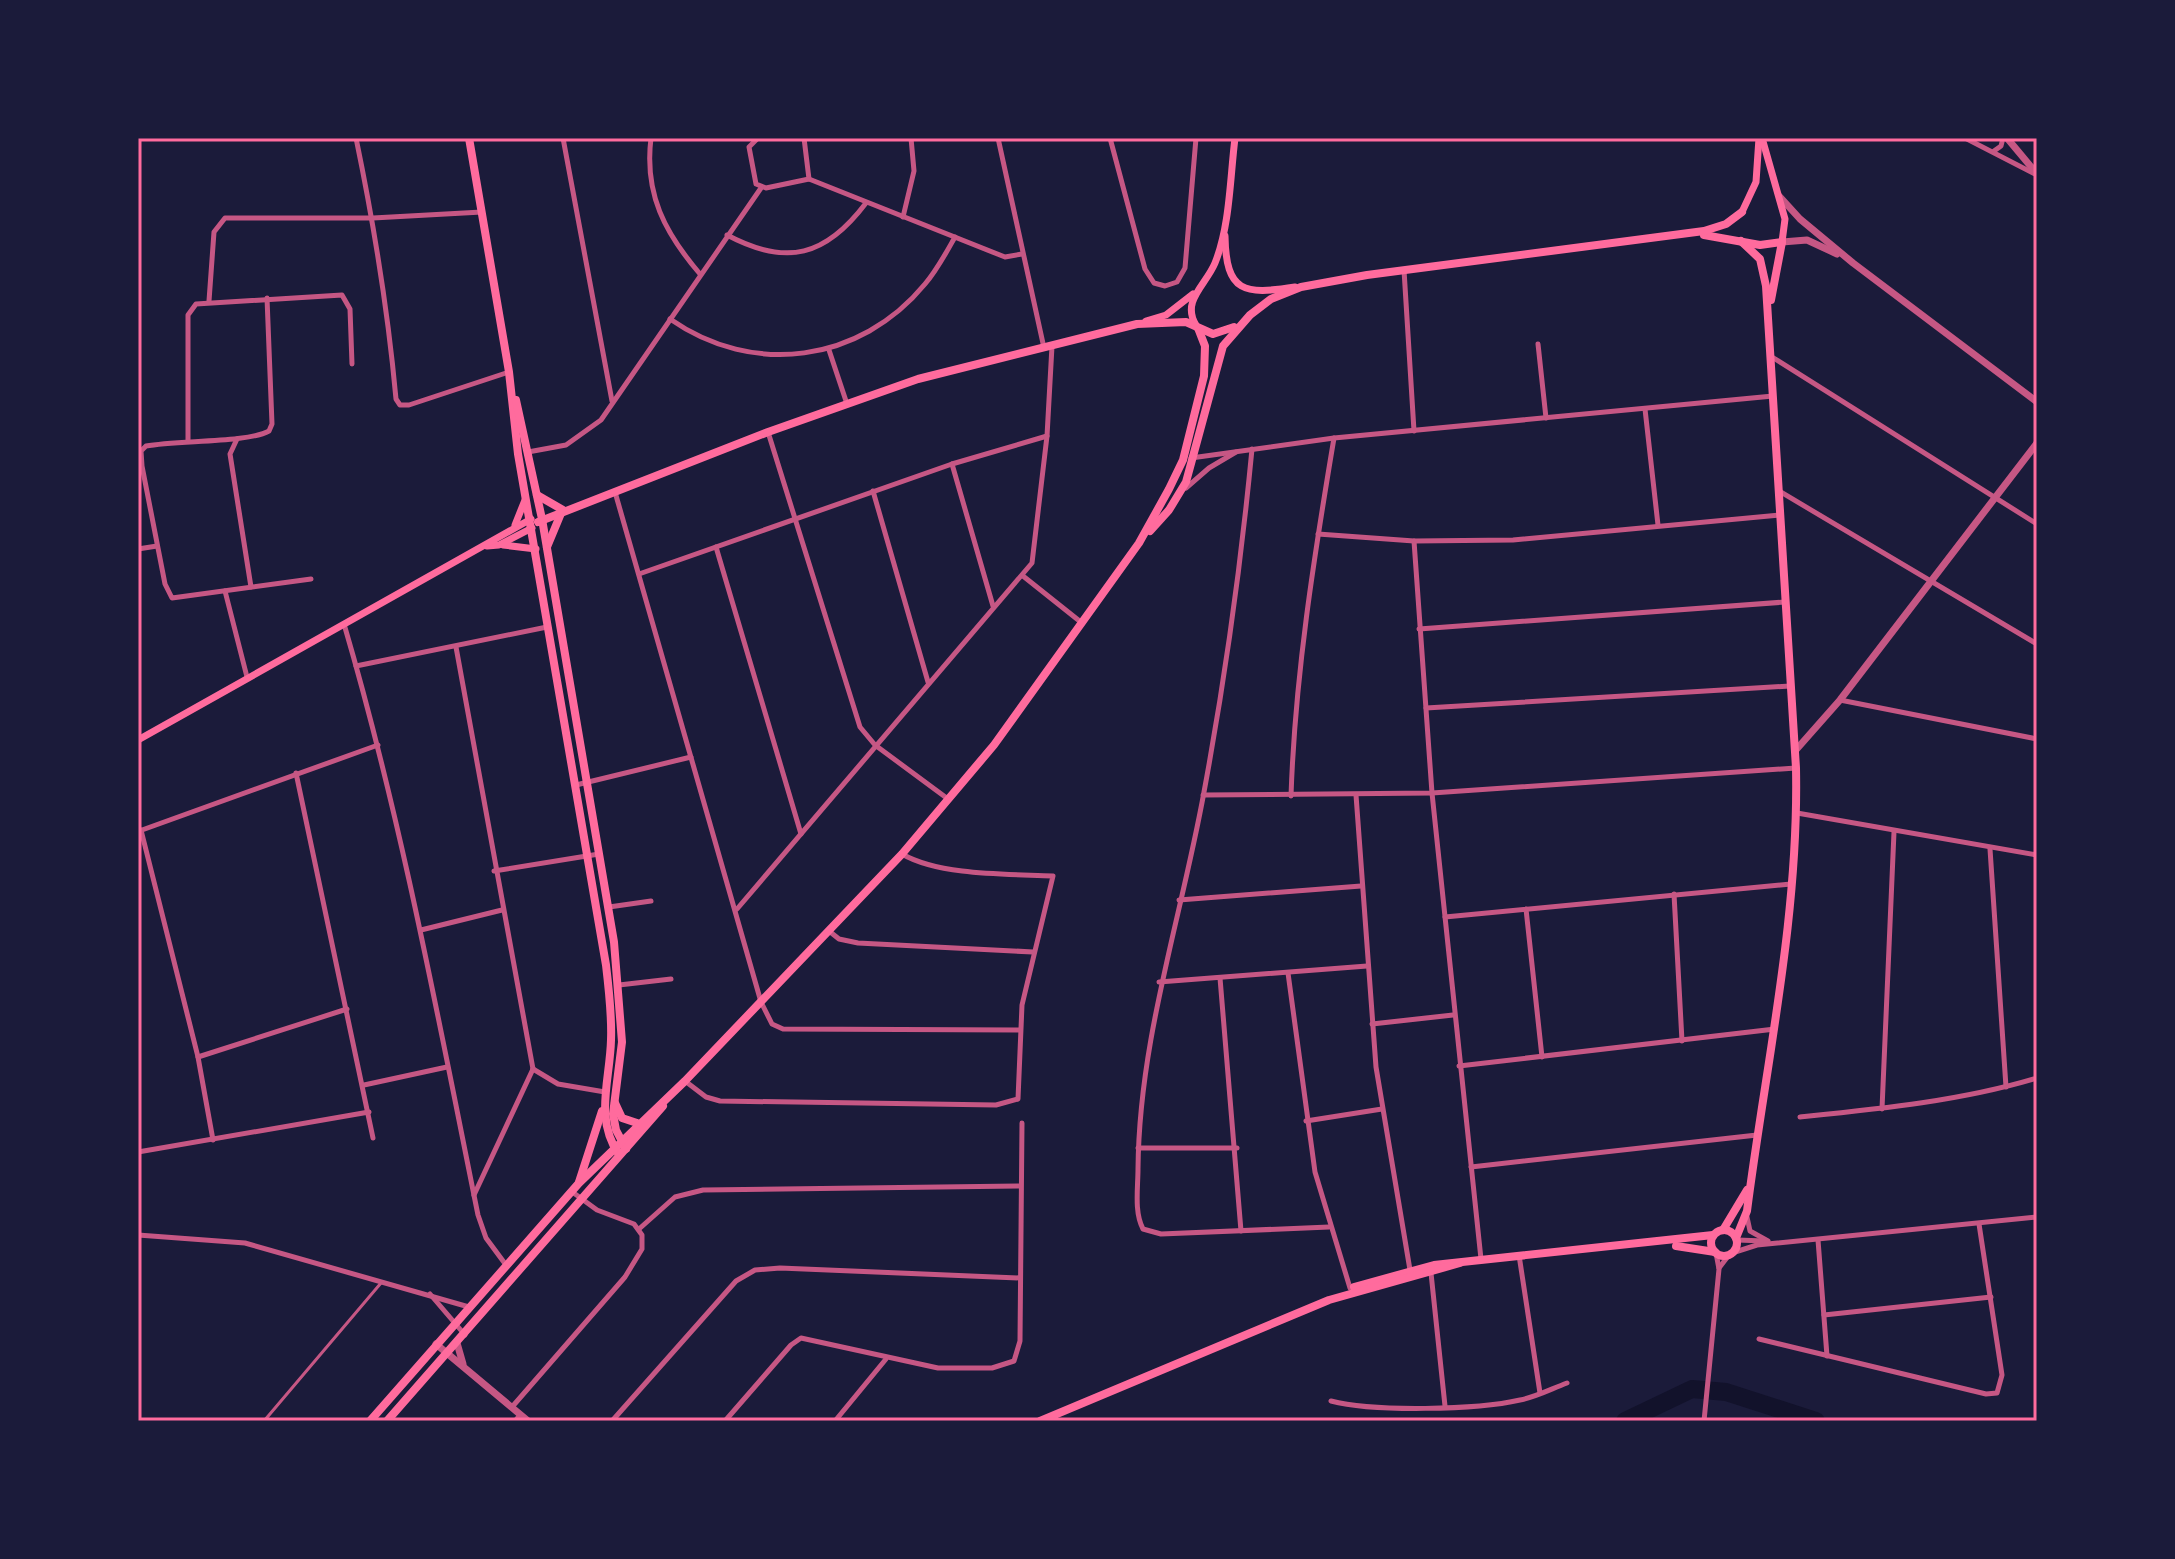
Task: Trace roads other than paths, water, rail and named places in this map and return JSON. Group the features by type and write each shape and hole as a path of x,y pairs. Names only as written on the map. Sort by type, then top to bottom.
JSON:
{"main road":[{"path":"469,138 610,1002 611,1048 604,1106 579,1183"},
{"path":"387,1421 674,1093 902,854 994,745 1139,543 1183,460 1206,367 1205,346 1190,307 1219,254 1235,138"},
{"path":"1225,214 1225,258 1236,284 1255,292 1679,236 1720,227 1742,212 1756,182 1760,138"},
{"path":"1760,138 1785,219 1775,268 1769,327"},
{"path":"1679,236 1717,235 1760,245 1782,242"},
{"path":"1641,1243 1730,1254 1737,1239 1747,1208 1775,1029 1792,884 1797,813 1796,768 1769,327 1762,266 1752,249 1741,241"},
{"path":"138,740 511,530 768,432 918,379 1048,348 1166,315 1201,287"},
{"path":"1139,543 1163,518 1178,496 1195,457 1216,362 1223,346 1245,320 1271,299 1301,287"},
{"path":"1137,324 1174,321 1218,334 1245,320"},
{"path":"509,376 542,519 609,907 619,985 622,1042 614,1098 617,1143"},
{"path":"511,530 524,509 526,492"},
{"path":"537,494 563,510"},
{"path":"547,547 563,510"},
{"path":"499,545 531,524"},
{"path":"487,546 536,549"},
{"path":"370,1421 571,1191 637,1123 674,1093"},
{"path":"614,1098 622,1118 637,1123"},
{"path":"604,1106 623,1152"},
{"path":"1040,1421 1329,1300 1350,1288 1410,1270 1519,1254 1713,1235 1723,1230 1749,1185"},
{"path":"1723,1230 1737,1239"},
{"path":"1713,1235 1711,1244 1716,1252"},
{"path":"1329,1300 1460,1263"}],"street":[{"path":"311,138 358,138 388,313 396,399 400,405 509,376"},
{"path":"563,138 612,402"},
{"path":"651,138 651,188 658,213 667,231 700,274"},
{"path":"804,138 809,179"},
{"path":"903,217 914,171 911,138"},
{"path":"737,909 1032,563 1047,436 1048,348 1022,254 998,138"},
{"path":"1110,138 1147,274 1157,285 1172,285 1180,279 1185,268 1196,138"},
{"path":"1965,138 2037,175"},
{"path":"1993,151 2001,146 2005,138 2037,175"},
{"path":"752,139 749,147 756,184 761,188"},
{"path":"528,452 577,440 601,420 761,188 809,179 1005,257 1022,254"},
{"path":"1776,192 1800,219 1853,263 2037,402"},
{"path":"727,235 752,248 774,253 805,251 847,228 866,203"},
{"path":"209,301 214,232 221,220 240,217 373,218 482,212"},
{"path":"670,319 702,339 732,350 789,355 829,350 886,321 911,300 926,283 955,237"},
{"path":"1782,242 1812,241 1853,263"},
{"path":"1404,270 1414,431"},
{"path":"188,440 188,315 196,304 342,295 350,309 352,364"},
{"path":"267,298 272,424 265,433 237,439 188,440 146,446 141,451 157,546 170,596 179,599 311,579"},
{"path":"1538,344 1546,418"},
{"path":"829,350 847,404"},
{"path":"1771,357 2037,524"},
{"path":"1183,460 1334,438 1773,396"},
{"path":"1645,409 1658,525"},
{"path":"768,432 848,699 860,727 875,745 948,799"},
{"path":"639,574 952,464 1047,436"},
{"path":"1291,796 1293,742 1318,534 1334,438"},
{"path":"237,439 231,445 230,454 251,587"},
{"path":"1795,751 1840,700 2037,443"},
{"path":"1252,449 1242,549 1203,795 1159,982 1138,1148 1140,1222 1148,1232 1161,1234 1329,1227"},
{"path":"1178,496 1209,468 1237,451"},
{"path":"952,464 993,606"},
{"path":"1779,490 2037,644"},
{"path":"615,491 737,909 761,1002 772,1024 783,1029 1020,1030"},
{"path":"873,491 928,682"},
{"path":"1318,534 1414,541 1513,540 1780,515"},
{"path":"1414,541 1432,793 1481,1260"},
{"path":"138,549 157,546"},
{"path":"716,547 801,834"},
{"path":"1023,576 1082,623"},
{"path":"225,591 247,677"},
{"path":"1419,629 1785,602"},
{"path":"344,624 378,745 421,930 474,1195 486,1238 506,1265"},
{"path":"356,666 548,626"},
{"path":"456,647 494,871 533,1069 474,1195"},
{"path":"1426,708 1791,686"},
{"path":"1840,700 2037,739"},
{"path":"213,1140 198,1057 140,830 378,745"},
{"path":"576,785 691,757"},
{"path":"1203,795 1432,793 1796,768"},
{"path":"296,773 373,1138"},
{"path":"1356,795 1372,1024 1382,1109 1410,1270"},
{"path":"1797,813 2037,855"},
{"path":"1882,1109 1894,832"},
{"path":"1990,849 2006,1087"},
{"path":"494,871 599,854"},
{"path":"685,1081 706,1097 720,1101 996,1105 1018,1099 1021,1084 1020,1030 1033,952 1053,876 982,872 922,863 902,854"},
{"path":"1445,917 1792,884"},
{"path":"1179,900 1361,886"},
{"path":"1674,894 1682,1041"},
{"path":"609,907 651,901"},
{"path":"1526,909 1542,1057"},
{"path":"421,930 502,910"},
{"path":"828,931 839,939 858,943 1033,952"},
{"path":"1159,982 1367,966"},
{"path":"1288,973 1306,1121 1329,1227 1350,1288"},
{"path":"1220,978 1237,1148 1241,1231"},
{"path":"619,985 671,979"},
{"path":"198,1057 347,1009"},
{"path":"1372,1024 1453,1015"},
{"path":"1459,1066 1775,1029"},
{"path":"364,1085 447,1067"},
{"path":"533,1069 558,1084 605,1092"},
{"path":"1800,1117 1882,1109 2006,1087 2037,1078"},
{"path":"1306,1121 1382,1109"},
{"path":"138,1152 369,1112"},
{"path":"725,1421 798,1340 813,1338 886,1359 938,1368 992,1368 1014,1361 1020,1349 1022,1123"},
{"path":"1471,1167 1758,1135"},
{"path":"1138,1148 1237,1148"},
{"path":"639,1229 675,1197 703,1190 1020,1186"},
{"path":"511,1408 634,1264 643,1243 639,1229 597,1210 571,1191"},
{"path":"1747,1208 1749,1229 1768,1241"},
{"path":"1719,1269 1730,1254 1777,1243 2037,1217"},
{"path":"1759,1339 1986,1394 1997,1393 2002,1375 1979,1224"},
{"path":"138,1235 245,1243 430,1293 469,1307"},
{"path":"1737,1239 1777,1243"},
{"path":"1818,1240 1827,1356"},
{"path":"1704,1421 1719,1269 1716,1252"},
{"path":"1519,1254 1540,1393"},
{"path":"612,1421 728,1290 755,1270 780,1268 1020,1278"},
{"path":"1431,1273 1445,1406"},
{"path":"430,1293 465,1335"},
{"path":"1824,1315 1991,1297"},
{"path":"457,1343 460,1357 471,1374"},
{"path":"436,1344 511,1408 518,1418 528,1421"},
{"path":"835,1421 886,1359"},
{"path":"1331,1401 1354,1407 1517,1401 1567,1383"}],"lane":[{"path":"264,1421 383,1281"}],"waterway":[{"path":"1625,1421 1692,1389 1726,1392 1816,1421"}]}
